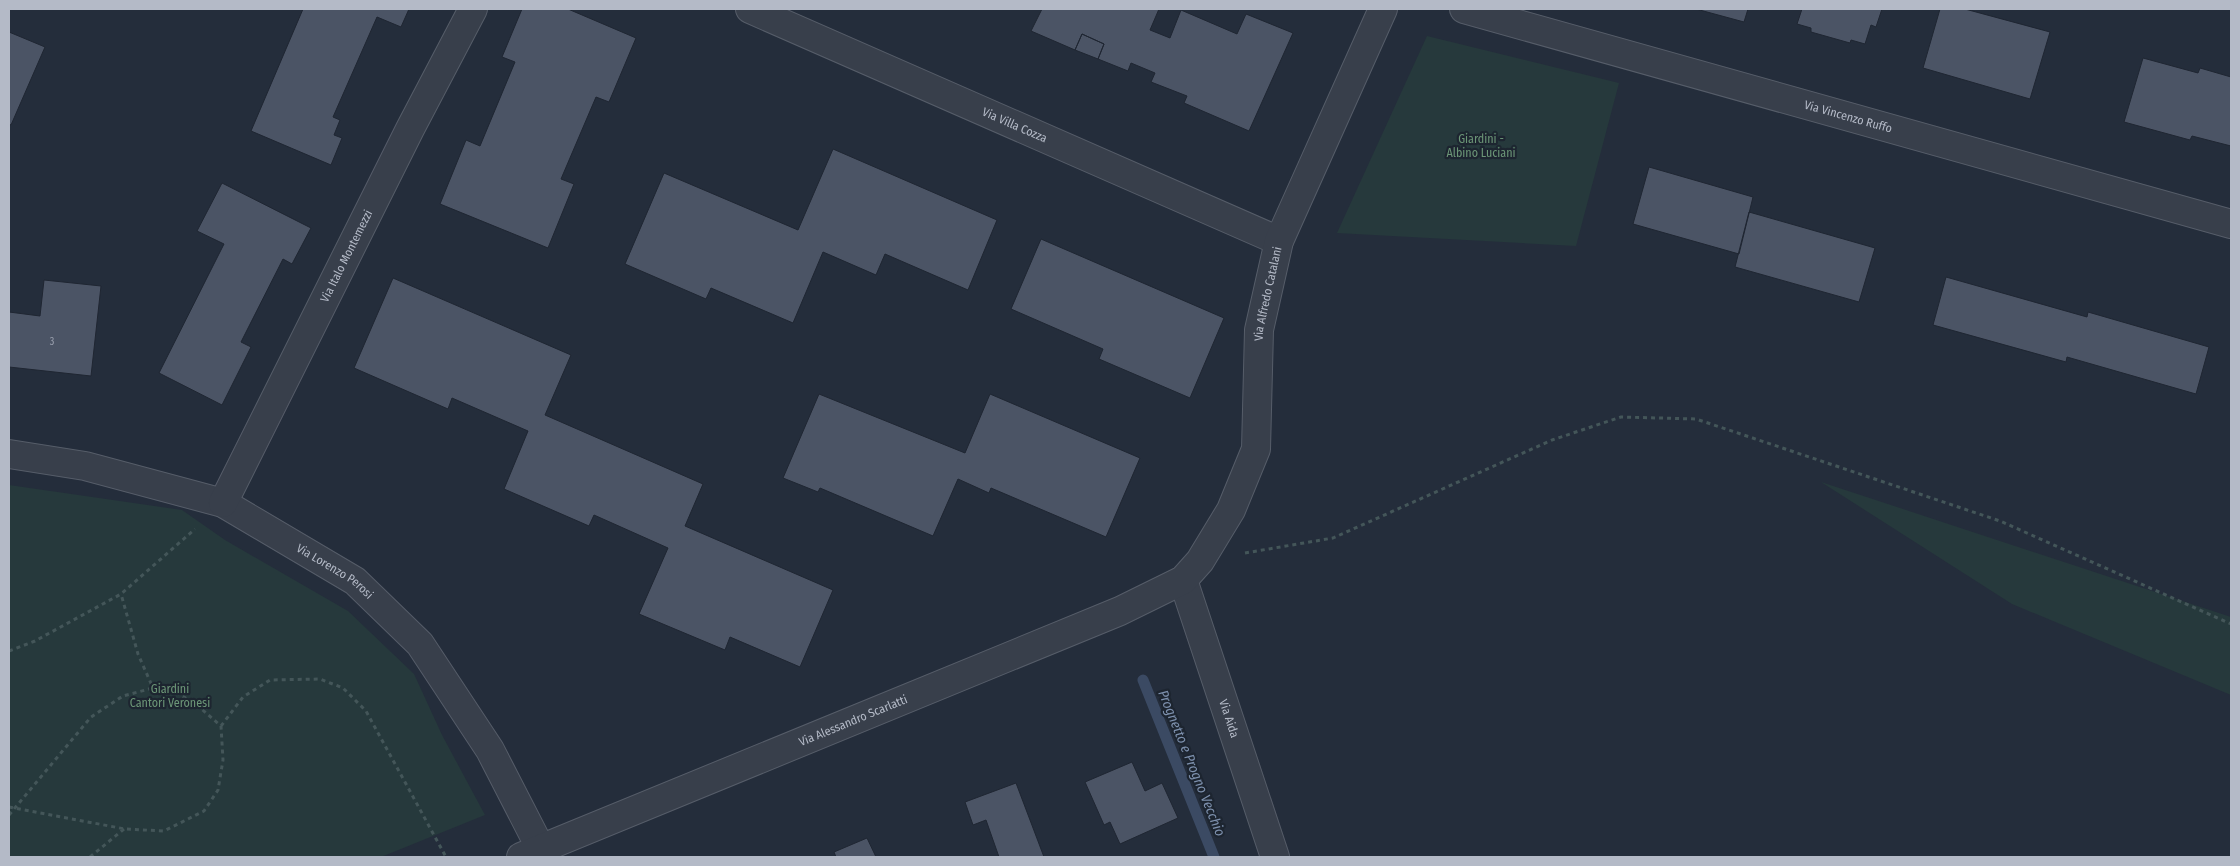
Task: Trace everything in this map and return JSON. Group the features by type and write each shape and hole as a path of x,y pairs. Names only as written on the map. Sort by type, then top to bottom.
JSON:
{"street":[{"name":"Via Italo Montemezzi","path":"223,503 410,129 473,9"},
{"name":"Via Villa Cozza","path":"750,9 1278,241"},
{"name":"Via Alfredo Catalani","path":"1191,570 1231,510 1256,449 1259,330 1278,241 1383,9"},
{"name":"Via Vincenzo Ruffo","path":"1464,9 2231,224"},
{"name":"Via Lorenzo Perosi","path":"9,454 85,466 223,503 356,581 420,644 490,750 536,854"},
{"name":"Via Alessandro Scarlatti","path":"536,854 1120,611 1191,570"},
{"name":"Via Aida","path":"1191,570 1274,857"}],"path":[{"path":"1191,570 1333,538 1552,440 1621,417 1696,419 2000,521 2231,624"},
{"path":"9,651 35,641 121,594 223,503"},
{"path":"121,594 138,654 153,688"},
{"path":"9,807 125,829 164,831 204,811 218,790 223,760 221,726 243,698 270,680 320,679 342,688 366,711 446,857"},
{"path":"9,815 91,717 122,696 153,688 173,690 198,706 221,726"},
{"path":"90,857 125,829"}],"green space":[{"name":"Giardini - Albino Luciani","path":"1427,36 1619,83 1576,246 1337,233"},
{"path":"1821,482 2231,617 2231,695 2012,604"},
{"name":"Giardini Cantori Veronesi","path":"9,485 182,510 225,540 348,611 414,674 442,735 485,815 381,857 9,857"}],"building":[{"path":"303,9 409,9 401,27 377,17 333,117 340,120 334,135 342,138 331,165 251,131"},
{"path":"522,9 568,9 636,38 609,102 596,97 561,179 574,184 548,248 440,204 466,140 480,146 515,62 502,57"},
{"path":"1042,9 1159,9 1150,30 1170,38 1181,10 1237,34 1246,14 1293,33 1249,131 1184,103 1187,96 1151,82 1155,73 1131,63 1128,71 1098,59 1104,44 1082,34 1075,50 1031,31"},
{"path":"1696,9 1748,9 1744,22"},
{"path":"1802,9 1882,9 1876,27 1871,25 1865,44 1851,40 1850,43 1811,32 1811,28 1797,24"},
{"path":"1940,9 1965,9 2050,32 2030,99 1923,68"},
{"path":"9,32 45,47 11,125 9,124"},
{"path":"1082,34 1104,44 1098,59 1075,50"},
{"path":"2143,58 2198,73 2200,68 2231,77 2231,146 2192,136 2190,140 2124,122"},
{"path":"833,149 997,220 968,290 885,254 876,275 823,252 793,323 711,288 706,299 625,264 664,173 798,230"},
{"path":"1649,167 1753,197 1739,254 1633,224"},
{"path":"222,183 311,228 292,264 283,259 241,342 251,347 222,405 159,373 224,244 197,231"},
{"path":"1749,212 1875,248 1859,302 1735,267"},
{"path":"1041,239 1224,318 1190,398 1099,359 1103,349 1011,309"},
{"path":"1946,277 2087,317 2088,312 2209,347 2196,394 2067,357 2066,362 1933,325"},
{"path":"393,278 571,355 545,415 703,484 685,526 833,590 800,667 730,637 725,650 639,614 668,548 594,515 589,526 504,489 528,431 452,398 448,409 354,368"},
{"path":"44,280 101,286 91,376 9,367 9,312 40,316"},
{"path":"819,394 965,453 990,394 1140,458 1106,537 991,488 989,493 958,479 933,536 820,488 818,492 783,478"},
{"path":"1132,762 1145,791 1162,783 1178,818 1120,844 1110,822 1104,825 1085,782"},
{"path":"1016,783 1044,857 999,857 986,820 973,825 965,802"},
{"path":"867,838 876,857 836,857 834,852"}],"waterway":[{"name":"Prognetto e Progno Vecchio","path":"1143,680 1214,857"}]}
